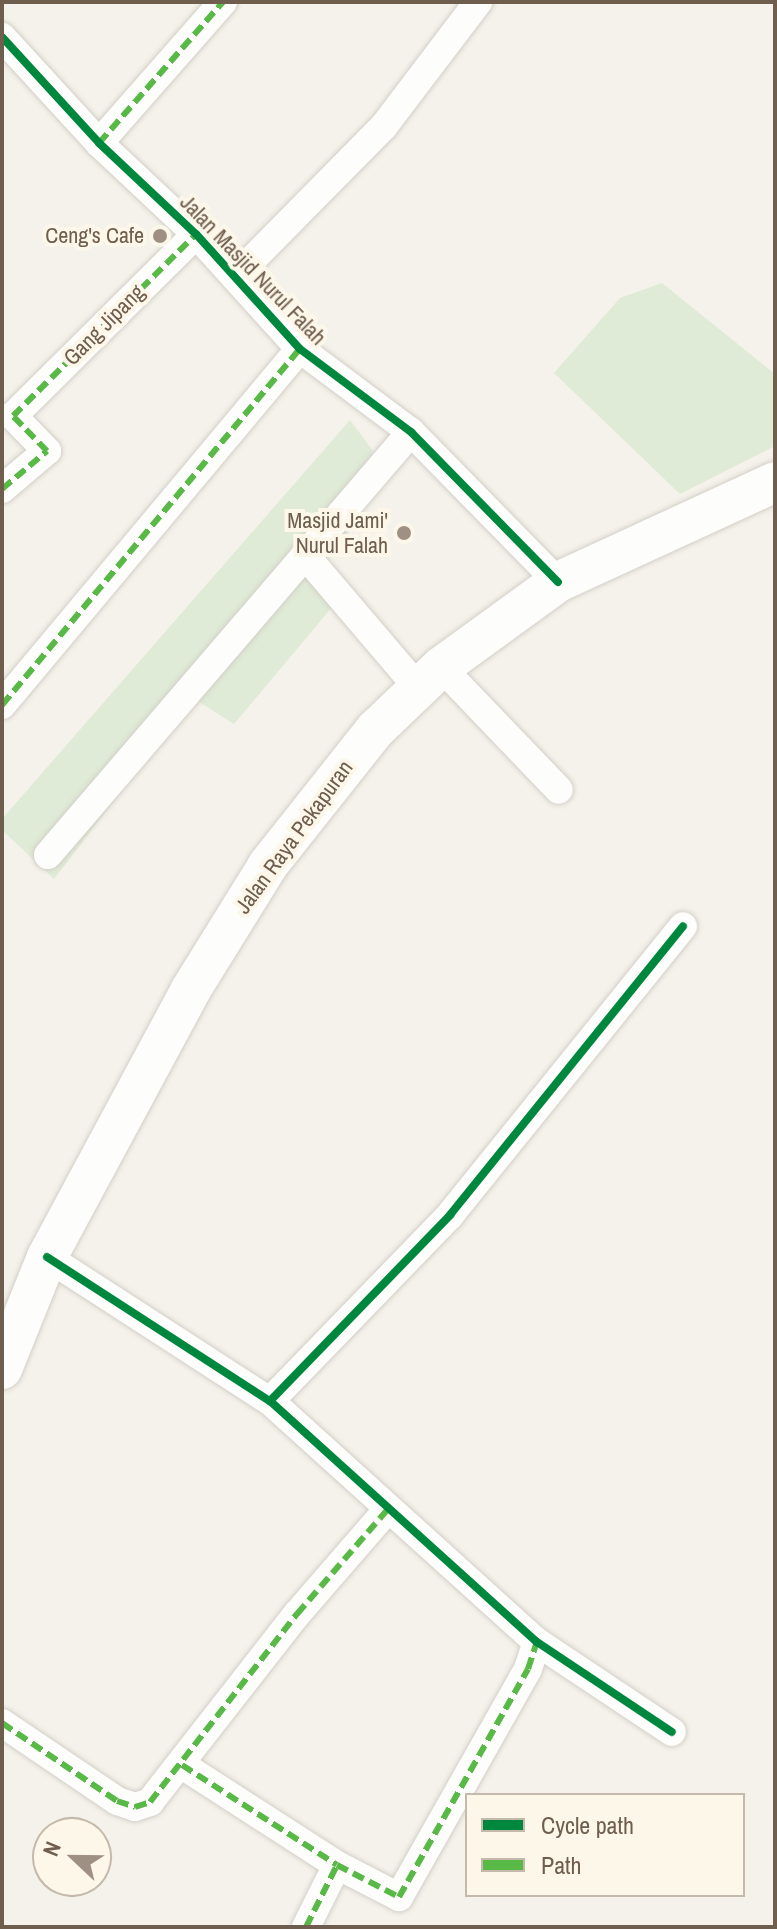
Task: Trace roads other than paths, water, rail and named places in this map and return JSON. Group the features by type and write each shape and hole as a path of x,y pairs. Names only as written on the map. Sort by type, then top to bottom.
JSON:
{"main road":[{"name":"Jalan Raya Pekapuran","path":"2,1369 47,1257 190,991 268,865 323,790 429,678 558,582 775,482"}],"street":[{"path":"99,143 223,2"},
{"path":"235,277 384,126 478,2"},
{"name":"Jalan Masjid Nurul Falah","path":"2,37 99,143 196,234 300,349 411,432 558,582"},
{"name":"Gang Jipang","path":"2,489 47,451 13,416 196,234"},
{"path":"2,705 300,349"},
{"path":"48,855 411,432"},
{"path":"305,555 429,678 559,790"},
{"path":"270,1401 450,1215 683,926"},
{"path":"47,1257 270,1401 387,1510 537,1642 672,1732"},
{"path":"2,1723 117,1801 135,1807 150,1802 182,1765 297,1614 387,1510"},
{"path":"182,1765 337,1865 399,1897 528,1669 537,1642"},
{"path":"306,1927 337,1865"}],"place":[{"name":"Ceng's Cafe","path":"160,236"},
{"name":"Masjid Jami' Nurul Falah","path":"404,533"}]}
